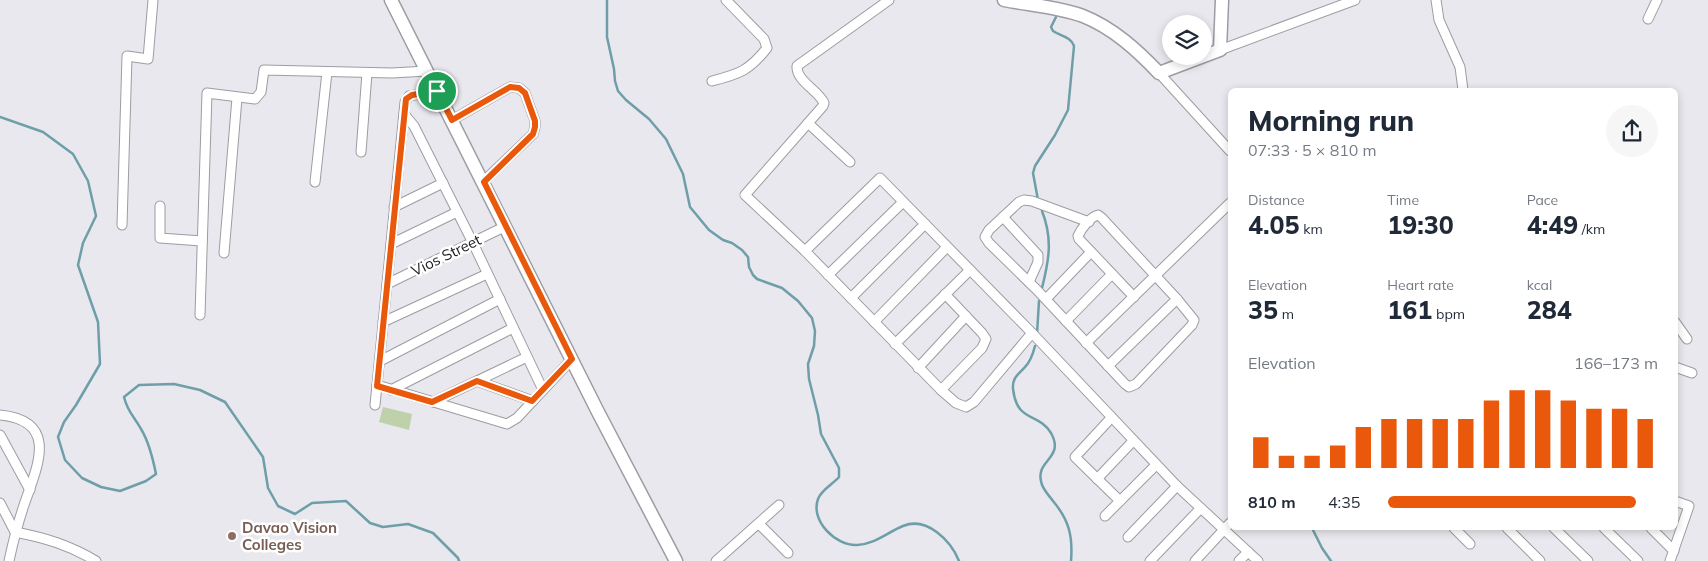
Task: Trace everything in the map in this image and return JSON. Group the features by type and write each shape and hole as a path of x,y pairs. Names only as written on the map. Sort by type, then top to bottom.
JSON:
{"street":[{"path":"122,225 127,56 148,59 153,0"},
{"path":"391,0 676,561"},
{"path":"712,81 740,73 759,58 767,48 764,40 726,0"},
{"path":"889,0 797,66 798,73 824,102 745,195 805,251 918,368 961,406 970,406 1032,333"},
{"path":"1004,0 1082,16 1116,34 1159,73 1228,149"},
{"path":"1220,50 1222,0"},
{"path":"1159,73 1355,0"},
{"path":"1436,0 1439,20 1460,67 1463,88"},
{"path":"1648,19 1657,0"},
{"path":"200,315 206,93 251,100 258,98 261,92 264,70 327,72 427,71"},
{"path":"315,182 327,72"},
{"path":"361,152 367,72"},
{"path":"452,120 510,87 519,88 525,93 535,121 533,134 484,182"},
{"path":"375,406 405,102 409,96 437,91"},
{"path":"224,253 237,98"},
{"path":"404,114 414,126 443,183 542,390"},
{"path":"808,123 850,162"},
{"path":"805,251 880,178 1032,333 1156,465 1200,509 1227,527 1195,561"},
{"path":"394,206 443,183"},
{"path":"1089,222 1028,200 1019,202 986,233 986,240 1046,299 1127,386 1136,384 1194,322 1193,317 1177,298 1100,216 1094,216 1078,236 1134,297"},
{"path":"828,275 903,202"},
{"path":"1086,344 1228,205"},
{"path":"160,206 160,238 202,241"},
{"path":"391,244 457,212"},
{"path":"1003,217 1038,255 1038,262 1029,282"},
{"path":"851,298 925,224"},
{"name":"Vios Street","path":"387,284 506,226"},
{"path":"874,322 947,246"},
{"path":"1046,299 1092,252"},
{"path":"895,344 970,270"},
{"path":"383,322 488,274"},
{"path":"1066,321 1112,274"},
{"path":"942,390 985,343 984,336 946,294"},
{"path":"1108,366 1177,298"},
{"path":"380,361 500,299"},
{"path":"918,368 966,316"},
{"path":"1678,326 1687,339 1678,335"},
{"path":"391,390 513,328"},
{"path":"432,402 527,357"},
{"path":"377,386 510,423 572,359"},
{"path":"1678,368 1692,373"},
{"path":"477,381 532,401"},
{"path":"0,415 15,416 27,422 39,442 40,458 16,532 9,561"},
{"path":"1111,418 1075,457 1120,501"},
{"path":"0,434 30,490"},
{"path":"1097,479 1133,441"},
{"path":"1105,516 1156,465"},
{"path":"1128,537 1177,486"},
{"path":"1670,561 1689,506 1678,502"},
{"path":"0,503 16,532 54,540 96,561"},
{"path":"716,561 779,505"},
{"path":"1150,561 1200,509"},
{"path":"759,524 788,553"},
{"path":"1230,530 1258,561"},
{"path":"1456,530 1470,544"},
{"path":"1509,530 1540,561"},
{"path":"1556,530 1588,561"},
{"path":"1606,530 1638,561"},
{"path":"1653,530 1674,551"},
{"path":"1239,561 1248,552"}],"green space":[{"path":"383,407 412,414 409,430 379,422"}],"waterway":[{"path":"607,0 607,37 618,91 649,119 666,139 683,174 690,207 709,230 742,250 748,257 749,267 757,279 782,288 798,301 812,318 815,331 814,346 808,364 809,379 821,434 839,468 839,477 824,490 818,499 818,516 821,523 833,537 849,544 857,545 876,540 903,526 921,524 929,527 944,538 959,561"},
{"path":"1038,200 1033,173 1035,166 1068,110 1074,46 1068,39 1053,31 1051,27 1056,17"},
{"path":"0,117 43,132 73,154 88,181 96,216 83,243 78,265 98,322 100,364 64,422 58,437 65,460 82,478 101,487 120,491 146,481 156,474 146,439 129,411 124,397 139,385 174,384 200,390 225,402 263,457 268,488 278,506 295,514 312,503 346,501 370,523 383,527 408,524 433,533 459,561"},
{"path":"1042,211 1048,231 1049,250 1042,288"},
{"path":"1037,334 1039,301"},
{"path":"1035,346 1029,362 1015,379 1013,389 1015,400 1019,407 1023,412 1046,426 1054,441 1055,448 1053,454 1042,468 1041,481 1044,489 1063,515 1069,529 1071,561"},
{"path":"1313,530 1331,561"}],"place":[{"name":"Davao Vision Colleges","path":"232,536"}],"route":[{"path":"510,87 519,88 525,93 535,121 533,134 484,182 572,359 532,401 477,381 432,402 377,386 405,102 409,96 437,91 452,120 510,87"}]}
